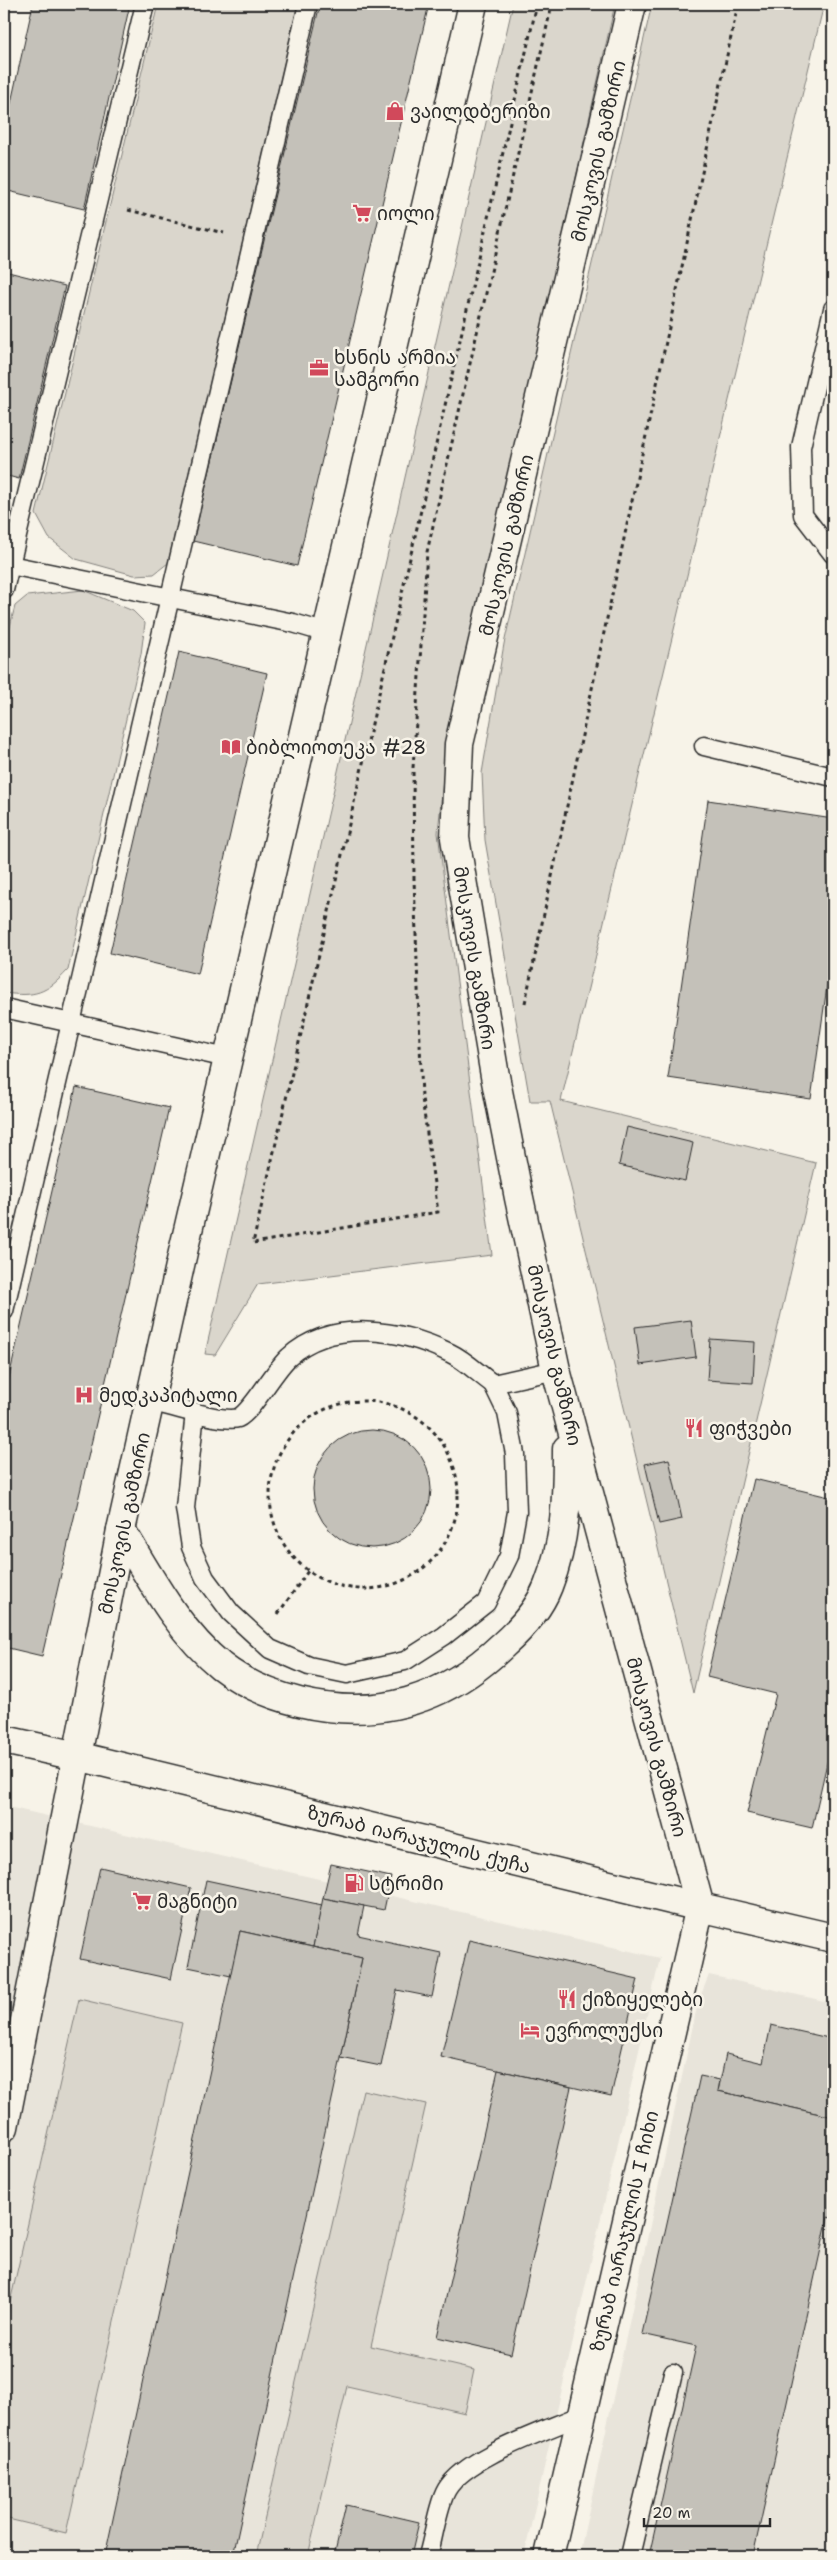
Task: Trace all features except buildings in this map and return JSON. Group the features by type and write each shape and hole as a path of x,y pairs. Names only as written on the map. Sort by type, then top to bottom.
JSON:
{"main road":[{"name":"მოსკოვის გამზირი","path":"4,2127 121,1530 149,1401 227,1058 473,4"},
{"name":"მოსკოვის გამზირი","path":"632,4 459,744 455,838 495,1076 556,1370 700,1907"},
{"path":"121,1530 166,1603 190,1635 221,1666 246,1682 276,1697 346,1710 382,1709 419,1700 453,1684 483,1665 528,1620 548,1587 562,1543 567,1505 567,1412"},
{"name":"ზურაბ იარაჯულის ქუჩა","path":"4,1740 833,1938"},
{"name":"ზურაბ იარაჯულის I ჩიხი","path":"549,2556 700,1907"}],"lane":[{"path":"4,590 145,4"},
{"path":"4,1311 308,4"},
{"path":"833,309 801,447 803,515 833,554"},
{"path":"10,565 293,623 327,633"},
{"path":"704,746 833,777"},
{"path":"4,1008 227,1058"},
{"path":"149,1401 195,1412 225,1420 239,1418 251,1408 260,1391 288,1358 313,1340 352,1330 404,1336 451,1353 493,1384 507,1413 515,1454 516,1512 509,1556 486,1603 444,1636 405,1661 347,1674 309,1666 270,1649 231,1613 206,1578 191,1547 185,1508 195,1412"},
{"path":"493,1384 556,1370"},
{"path":"630,2556 672,2373"},
{"path":"429,2552 446,2490 457,2476 482,2459 581,2415"}],"path":[{"path":"438,1212 253,1243 537,4"},
{"path":"524,1003 738,4"},
{"path":"97,202 253,240"},
{"path":"370,1401 378,1401 407,1410 433,1429 450,1455 458,1485 457,1516 445,1545 424,1569 397,1584 367,1590 336,1586 308,1572 286,1549 273,1521 270,1489 276,1459 293,1432 317,1412 347,1402 370,1401"},
{"path":"260,1639 308,1572"}],"shaded area":[{"path":"158,4 298,4 168,563 154,574 134,575 76,559 49,538 36,514"},
{"path":"513,4 615,4 445,759 438,833 492,1255 258,1284 215,1355 205,1354"},
{"path":"652,4 824,4 561,1101 816,1163 693,1693 550,1101 530,1101 485,840 482,773 504,644"},
{"path":"83,590 133,611 145,623 141,654 68,970 53,984 39,992 32,994 4,993 4,651 15,606 27,596"},
{"path":"4,1806 660,1958 524,2556 4,2556"},
{"path":"709,1975 833,2003 833,2556 579,2556 698,2002"},
{"path":"79,1999 182,2023 66,2533 4,2518 4,2329"},
{"path":"363,2090 426,2104 371,2346 474,2370 465,2413 347,2386 308,2556 256,2556"}],"place":[{"name":"ვაილდბერიზი","path":"395,111"},
{"name":"იოლი","path":"362,213"},
{"name":"ხსნის არმია სამგორი","path":"319,368"},
{"name":"ბიბლიოთეკა #28","path":"231,747"},
{"name":"მედკაპიტალი","path":"84,1395"},
{"name":"ფიჭვები","path":"694,1428"},
{"name":"სტრიმი","path":"354,1883"},
{"name":"მაგნიტი","path":"142,1901"},
{"name":"ქიზიყელები","path":"567,1999"},
{"name":"ევროლუქსი","path":"530,2030"}]}
